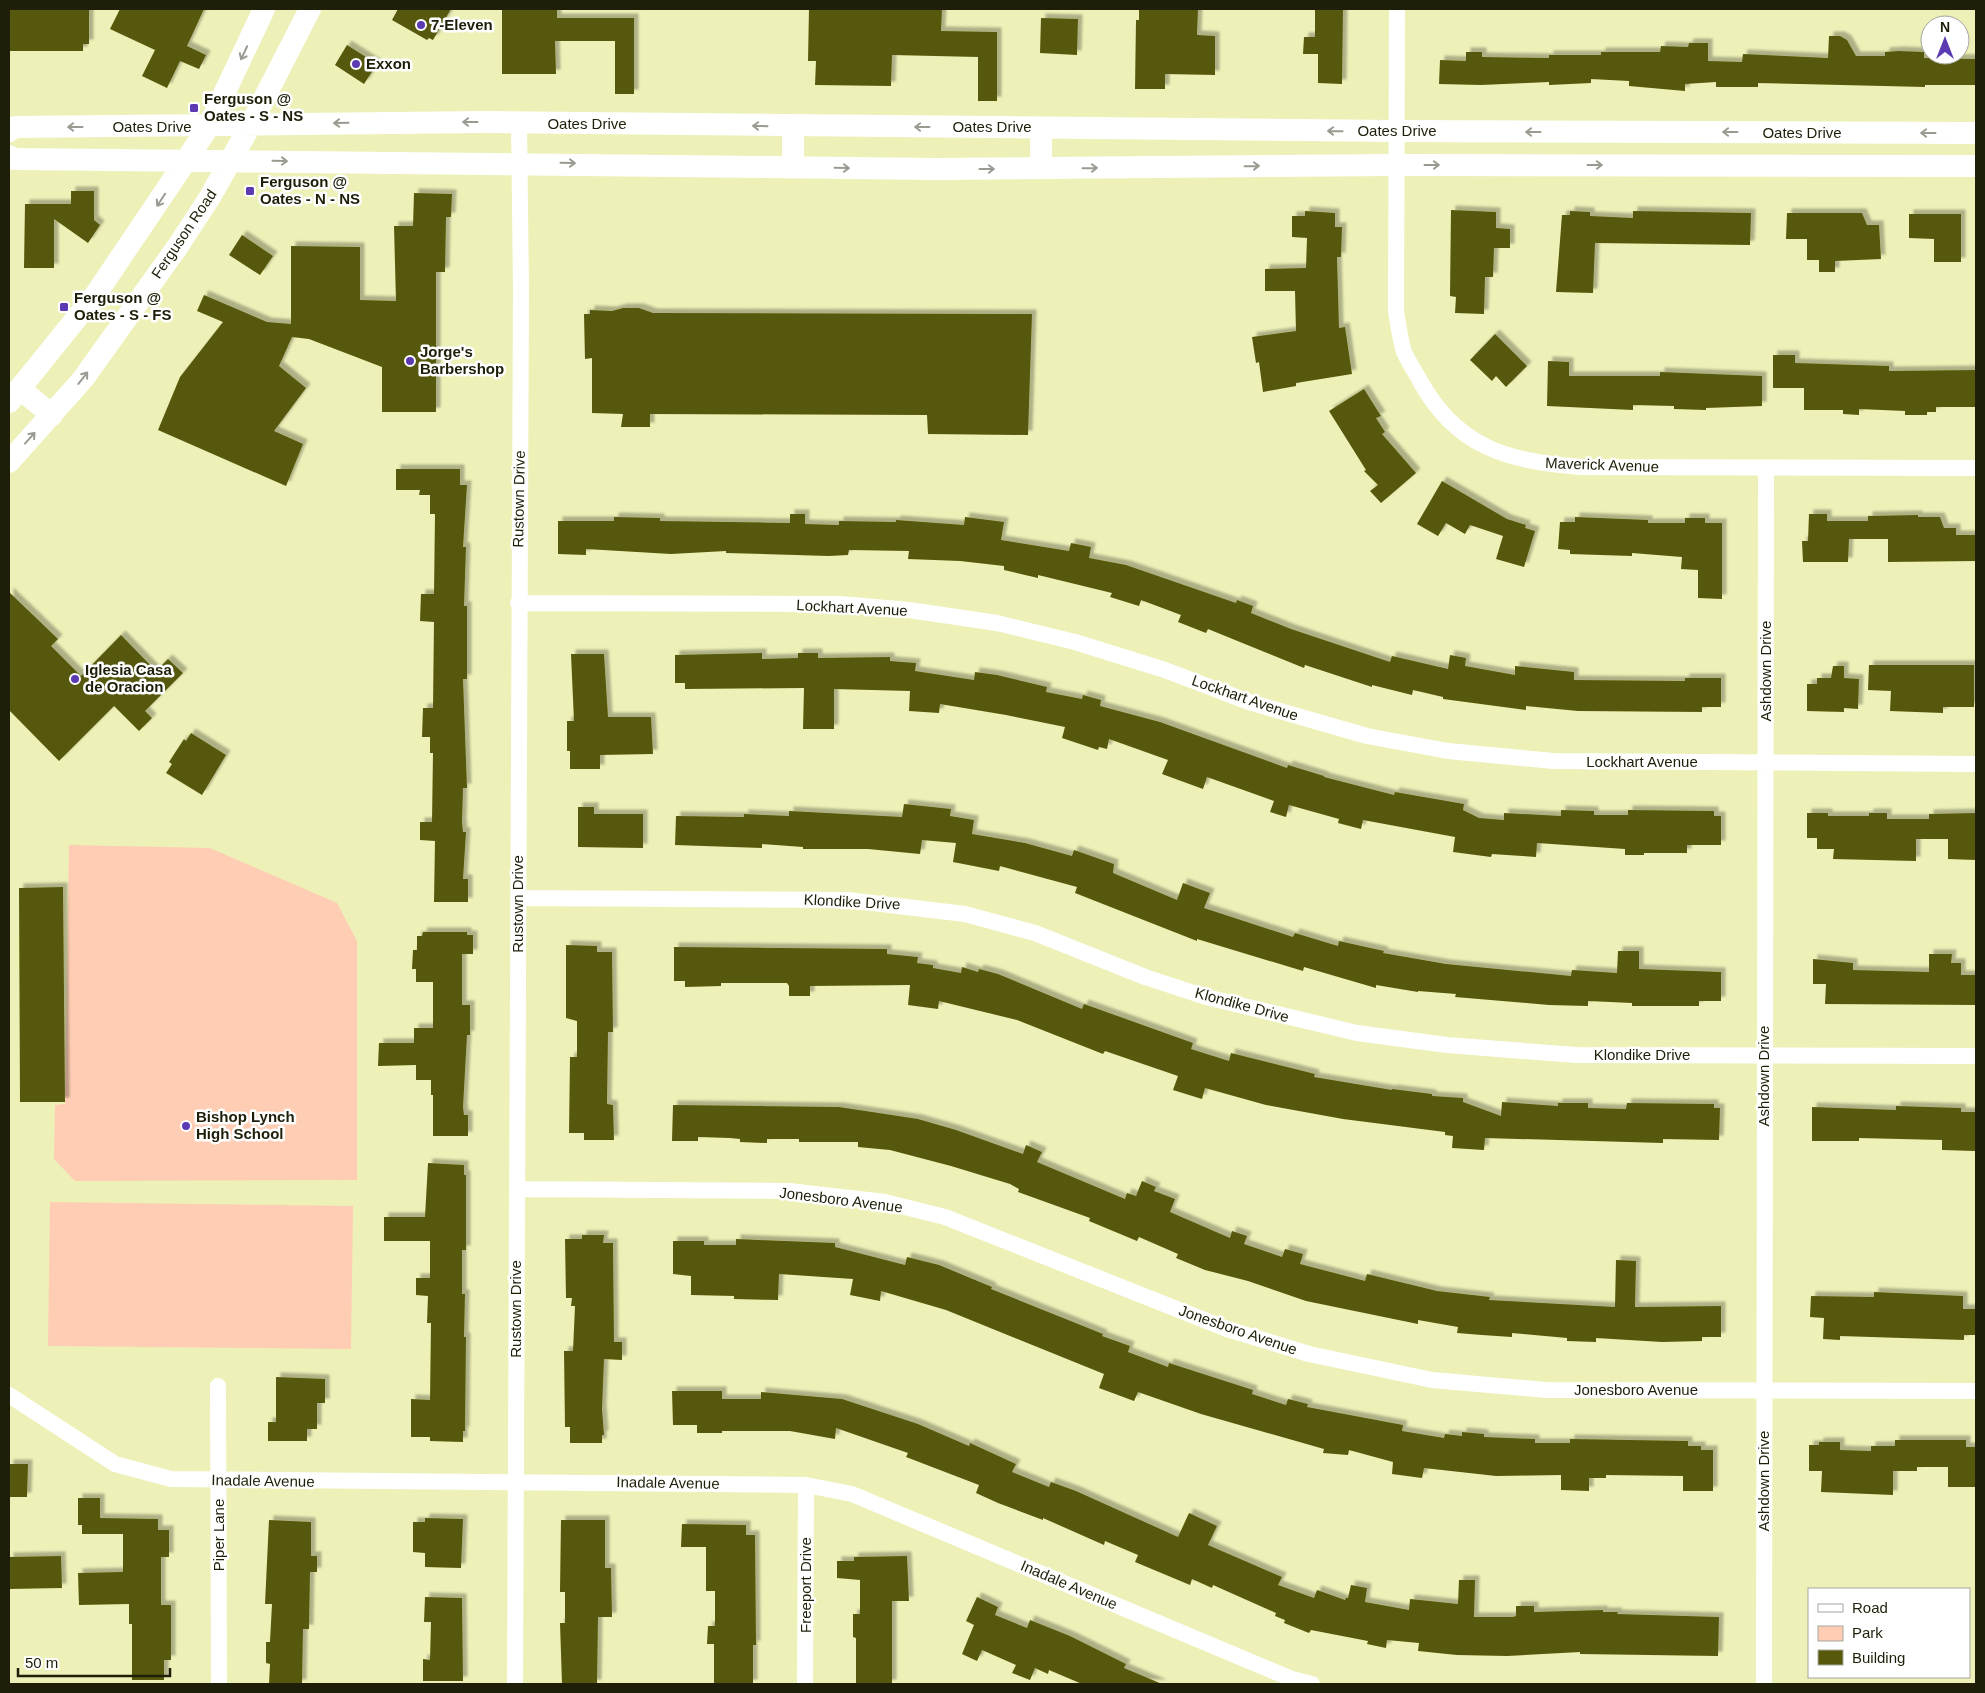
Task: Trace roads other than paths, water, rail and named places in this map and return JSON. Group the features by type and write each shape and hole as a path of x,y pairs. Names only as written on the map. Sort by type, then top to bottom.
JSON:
{"main road":[{"path":"52,415 14,396 96,294 187,159 208,126 264,9"},
{"name":"Ferguson Road","path":"9,462 83,379 178,246 210,197 250,126 310,9"},
{"name":"Oates Drive","path":"9,131 16,127 250,126 390,122 1397,131 1976,133"},
{"path":"793,126 793,167"},
{"path":"1041,128 1041,168"},
{"path":"9,156 14,159 187,159 793,167 1976,166"}],"street":[{"name":"Maverick Avenue","path":"1396,9 1396,311 1404,352 1426,392 1443,415 1467,436 1498,453 1537,463 1580,467 1976,468"},
{"name":"Rustown Drive","path":"515,1684 519,124"},
{"name":"Ashdown Drive","path":"1764,1684 1766,468"},
{"name":"Lockhart Avenue","path":"518,603 840,604 909,610 997,623 1075,642 1165,670 1249,702 1367,736 1448,751 1554,761 1976,764"},
{"name":"Klondike Drive","path":"518,898 848,900 904,905 965,914 1035,933 1145,977 1206,997 1357,1033 1447,1046 1576,1055 1976,1056"},
{"name":"Jonesboro Avenue","path":"517,1189 789,1191 885,1202 945,1217 1226,1329 1309,1354 1432,1380 1546,1390 1976,1392"},
{"name":"Piper Lane","path":"218,1386 219,1684"},
{"name":"Inadale Avenue","path":"9,1395 115,1464 172,1479 219,1481 806,1485 852,1494 1292,1679 1312,1684"},
{"name":"Freeport Drive","path":"805,1684 806,1485"}],"place":[{"name":"7-Eleven","path":"421,25"},
{"name":"Exxon","path":"356,64"},
{"name":"Ferguson @ Oates - S - NS","path":"194,108"},
{"name":"Ferguson @ Oates - N - NS","path":"250,191"},
{"name":"Ferguson @ Oates - S - FS","path":"64,307"},
{"name":"Jorge's Barbershop","path":"410,361"},
{"name":"Iglesia Casa de Oracion","path":"75,679"},
{"name":"Bishop Lynch High School","path":"186,1126"}]}
